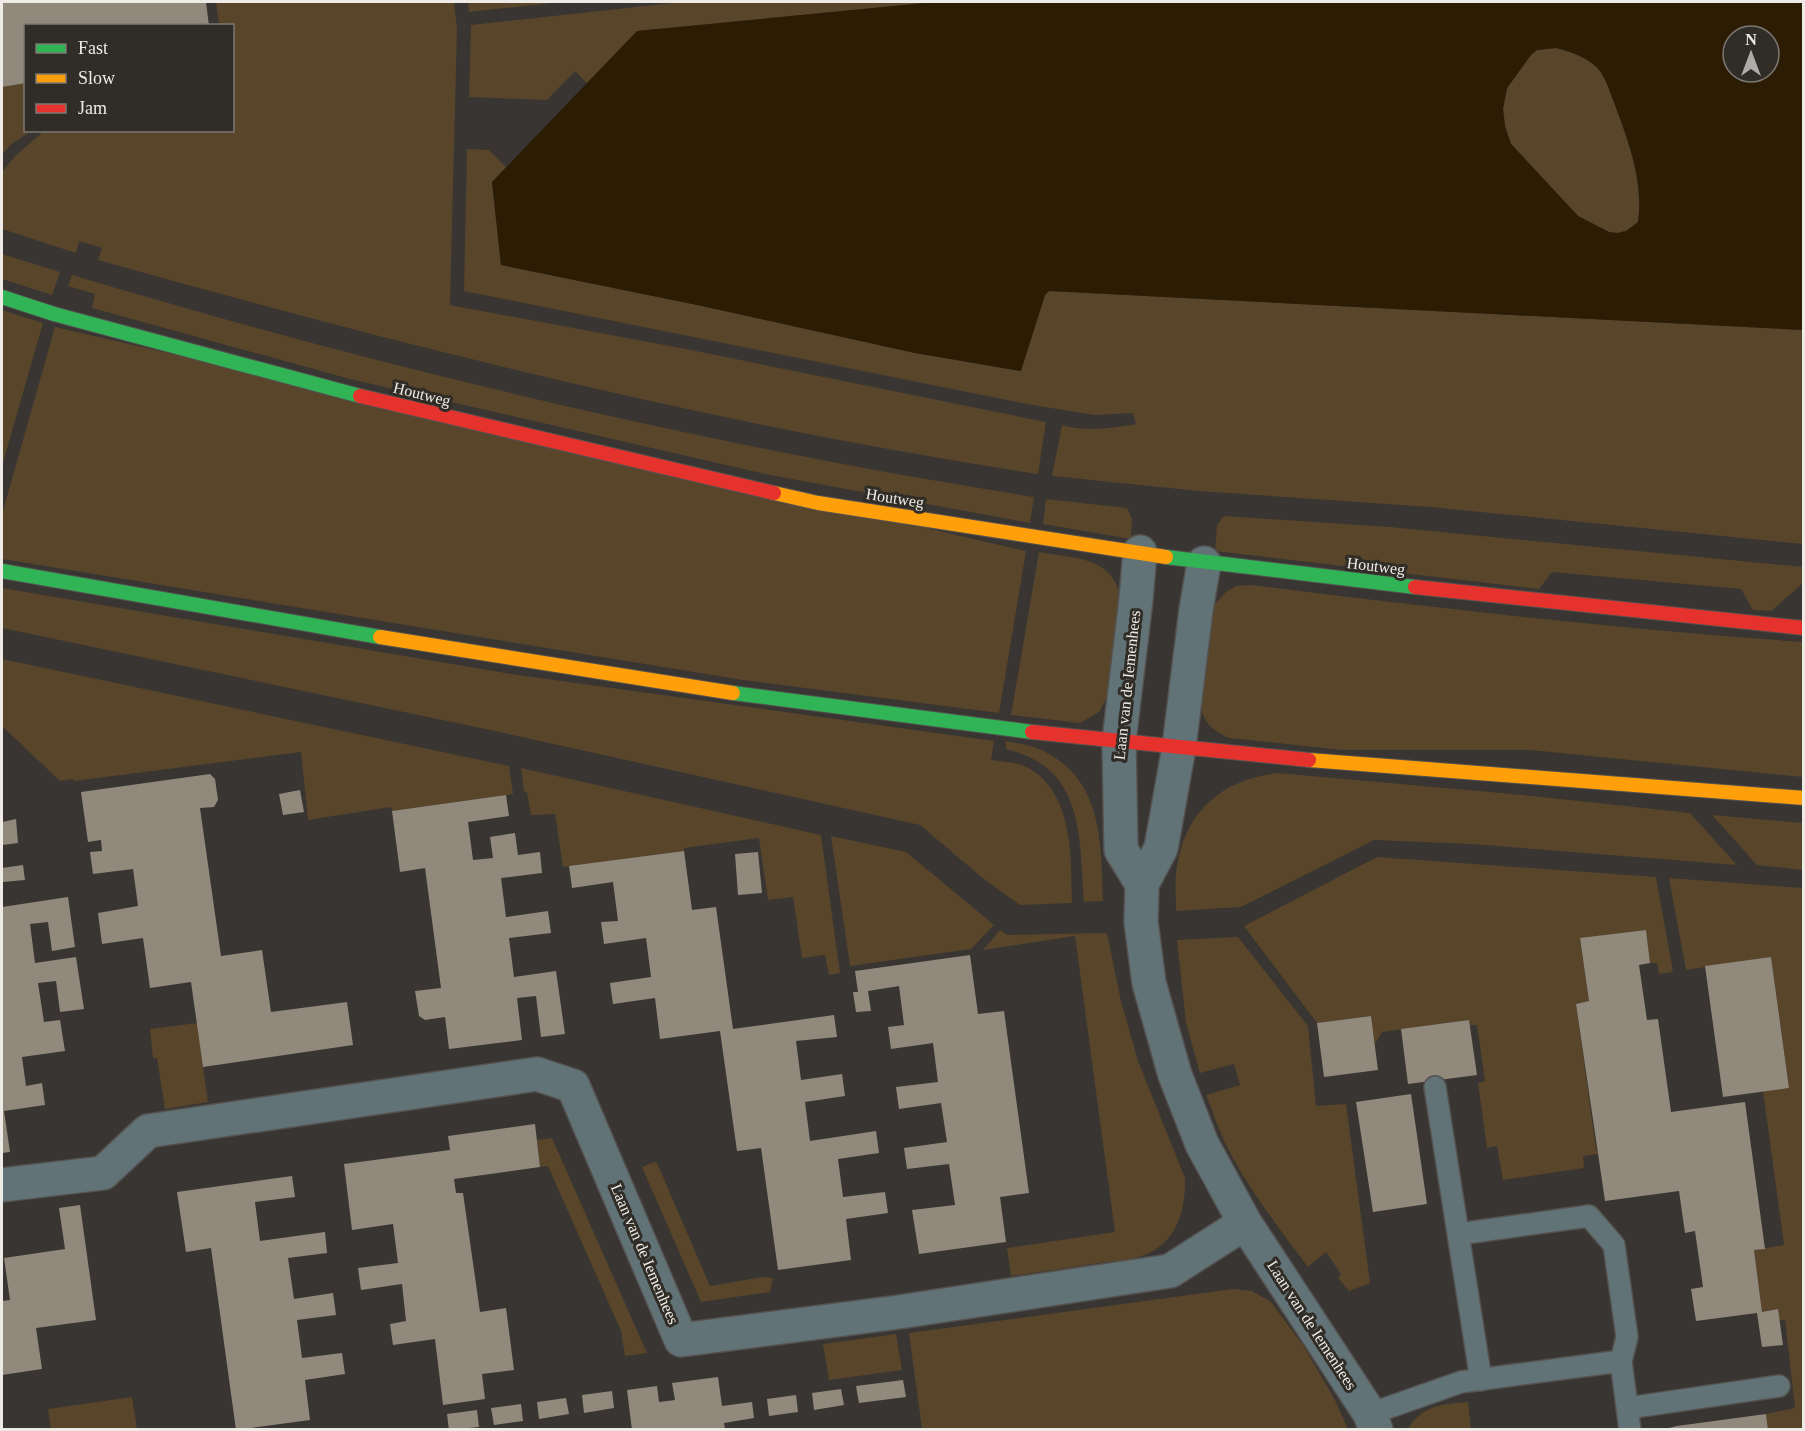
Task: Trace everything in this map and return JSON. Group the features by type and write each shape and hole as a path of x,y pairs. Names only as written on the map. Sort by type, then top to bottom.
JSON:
{"street":[{"name":"Houtweg","path":"2,297 54,315 308,383 818,503 1204,563 1508,598 1803,628"},
{"name":"Laan van de Iemenhees","path":"1140,552 1119,741 1121,850 1142,884"},
{"name":"Laan van de Iemenhees","path":"1204,563 1179,747 1161,848 1142,884 1141,922 1149,983 1175,1075 1202,1143 1245,1223 1373,1422"},
{"path":"2,572 320,627 744,695 1179,747 1401,768 1803,798"},
{"name":"Laan van de Iemenhees","path":"2,1185 103,1173 148,1131 537,1074 573,1086 681,1340 899,1312 1170,1271 1245,1223"}],"lane":[{"path":"1435,1087 1481,1380"},
{"path":"1459,1234 1589,1216 1614,1245 1627,1337 1621,1361 1630,1430"},
{"path":"1373,1422 1461,1382 1621,1361"},
{"path":"1628,1408 1779,1386"}],"shaded area":[{"path":"216,2 454,2 457,28 450,305 686,349 1046,422 1038,474 801,433 565,382 331,323 98,260 102,248 79,241 76,253 2,229 2,172 16,155 43,132 234,132 234,24 219,24"},
{"path":"468,2 561,2 469,12"},
{"path":"681,2 935,2 638,31 587,83 575,71 547,100 469,97 471,25"},
{"path":"935,2 1803,2 1803,330 1049,291 1045,295 1021,371 915,353 501,265 492,182 637,31","holes":["1556,48 1574,53 1591,63 1605,79 1630,148 1637,177 1639,207 1638,222 1626,231 1609,232 1578,216 1511,144 1505,126 1503,109 1507,88 1531,55 1537,50"]},
{"path":"1556,48 1580,56 1596,67 1610,92 1630,148 1637,177 1638,222 1626,231 1609,232 1578,216 1511,144 1505,126 1503,109 1507,88 1530,55 1537,50"},
{"path":"24,83 24,132 30,132 9,146 2,155 2,87"},
{"path":"467,149 489,150 506,167 492,182 501,265 915,353 1020,371 1045,295 1049,291 1803,330 1803,544 1430,507 1199,491 1052,476 1062,425 1089,429 1136,424 1133,413 1095,415 1032,405 464,291"},
{"path":"2,254 60,272 52,295 2,279"},
{"path":"72,275 310,342 549,402 791,454 1034,497 1030,523 770,475 350,379 92,308 95,294 68,286"},
{"path":"2,310 43,323 2,466"},
{"path":"55,327 1026,551 999,713 743,680 2,559 2,514"},
{"path":"1046,499 1127,508 1132,519 1131,539 1043,524"},
{"path":"1224,516 1390,527 1803,567 1803,583 1771,611 1753,610 1741,589 1552,572 1539,589 1215,551 1217,525"},
{"path":"1039,552 1092,562 1103,568 1118,588 1122,603 1108,696 1099,712 1080,723 1011,715"},
{"path":"1252,585 1527,617 1803,642 1803,777 1530,750 1342,750 1229,738 1216,731 1207,722 1199,697 1212,607 1226,592 1236,586"},
{"path":"2,588 511,674 994,741 991,760 1027,767 1046,782 1056,796 1063,813 1070,849 1072,903 1020,905 985,880 920,825 495,731 2,628"},
{"path":"2,659 509,766 513,794 392,811 391,807 308,820 301,752 60,781 2,726"},
{"path":"1006,741 1034,747 1057,759 1074,773 1086,791 1094,811 1098,832 1103,901 1084,902 1078,830 1073,808 1064,788 1051,772 1032,758 1006,749"},
{"path":"521,768 821,835 840,973 829,975 825,955 802,958 793,897 768,900 759,838 684,848 684,851 563,867 555,814 531,815 527,792 524,792"},
{"path":"1278,773 1690,813 1737,865 1471,844 1374,840 1241,907 1176,911 1178,860 1183,841 1201,811 1226,789 1259,776"},
{"path":"1712,815 1803,823 1803,870 1757,865"},
{"path":"831,836 906,852 994,925 971,949 850,966"},
{"path":"1377,857 1656,877 1673,972 1659,974 1657,963 1650,963 1646,930 1580,939 1589,1001 1576,1004 1596,1149 1599,1154 1583,1156 1584,1168 1503,1180 1497,1146 1487,1148 1478,1083 1485,1081 1477,1025 1470,1025 1469,1020 1382,1032 1375,1044 1370,1016 1317,1023 1244,926"},
{"path":"1669,878 1803,888 1803,1429 1768,1429 1766,1414 1795,1408 1785,1320 1779,1320 1777,1309 1762,1312 1754,1250 1784,1245 1763,1091 1789,1088 1771,957 1686,970"},
{"path":"1000,930 1007,935 1107,933 1121,1001 1138,1061 1185,1178 1182,1209 1175,1229 1162,1245 1147,1254 1127,1260 1011,1276 1007,1248 1115,1232 1075,936 983,950"},
{"path":"1238,937 1308,1026 1316,1106 1346,1104 1370,1283 1349,1291 1338,1278 1341,1274 1326,1252 1308,1267 1275,1223 1224,1141 1206,1095 1240,1085 1234,1064 1200,1073 1186,1023 1177,940"},
{"path":"197,1023 208,1102 165,1109 157,1058 153,1058 150,1029"},
{"path":"552,1138 647,1353 625,1356 621,1331 548,1166 540,1167 537,1140"},
{"path":"657,1163 710,1286 763,1277 773,1278 770,1292 701,1302 642,1167"},
{"path":"1233,1289 1252,1291 1271,1302 1303,1345 1334,1398 1348,1429 922,1429 909,1333"},
{"path":"896,1334 902,1370 829,1380 823,1344"},
{"path":"132,1397 137,1429 51,1429 48,1409"},
{"path":"1468,1402 1471,1429 1408,1429 1427,1410 1442,1405"}],"building":[{"path":"2,2 206,2 209,24 24,24 24,83 2,87"},
{"path":"210,774 215,779 218,800 214,807 200,808 221,956 262,950 271,1012 347,1002 353,1045 203,1067 191,982 150,988 143,938 102,944 98,913 138,906 133,869 93,874 90,852 102,851 101,840 88,842 81,792"},
{"path":"300,790 304,812 283,815 279,794"},
{"path":"506,795 509,816 468,822 473,860 493,858 490,837 515,833 518,855 540,852 542,873 501,878 506,917 548,911 551,933 509,938 514,977 556,971 565,1034 541,1037 536,996 517,998 522,1040 449,1049 445,1017 425,1020 419,1016 415,991 441,988 425,868 400,872 392,811"},
{"path":"16,819 18,843 2,845 2,822"},
{"path":"684,851 692,910 716,907 733,1029 834,1015 837,1037 796,1041 801,1080 842,1074 845,1096 805,1102 810,1141 876,1131 879,1153 838,1159 843,1197 885,1192 888,1213 846,1219 851,1260 778,1270 761,1148 737,1151 720,1031 660,1039 655,998 613,1004 610,983 651,977 646,938 604,944 601,922 618,921 613,882 572,888 569,866"},
{"path":"758,852 762,893 738,895 735,854"},
{"path":"23,865 25,880 3,882 2,868"},
{"path":"68,897 75,947 52,951 48,922 30,924 35,963 76,957 84,1009 60,1012 56,981 38,983 44,1022 60,1020 65,1051 22,1057 26,1086 42,1083 45,1105 4,1111 10,1152 2,1153 2,907"},
{"path":"1646,930 1650,963 1639,965 1647,1020 1658,1019 1671,1112 1745,1102 1765,1249 1754,1250 1762,1312 1778,1309 1783,1345 1762,1347 1757,1313 1696,1321 1691,1289 1703,1287 1695,1231 1685,1233 1679,1191 1605,1201 1576,1004 1589,1001 1580,938"},
{"path":"970,955 978,1014 1004,1011 1029,1193 1000,1197 1006,1242 919,1254 912,1210 955,1205 949,1164 907,1169 904,1148 947,1142 941,1103 899,1109 896,1087 938,1082 933,1043 891,1049 888,1027 904,1025 899,986 868,991 871,1011 856,1012 853,992 858,992 855,971"},
{"path":"1771,957 1789,1088 1723,1097 1705,966"},
{"path":"1371,1016 1378,1070 1324,1077 1317,1023"},
{"path":"1469,1020 1477,1075 1408,1084 1401,1029"},
{"path":"1411,1094 1427,1204 1373,1212 1356,1102"},
{"path":"535,1124 540,1167 454,1179 456,1193 463,1193 480,1312 506,1308 514,1370 482,1374 485,1399 443,1405 435,1339 393,1345 390,1324 406,1321 402,1284 361,1290 358,1268 398,1263 393,1224 352,1230 344,1164 450,1150 448,1136"},
{"path":"292,1176 295,1197 255,1202 260,1241 325,1232 327,1253 288,1258 294,1299 333,1293 336,1315 297,1320 302,1358 342,1353 345,1374 305,1380 310,1420 236,1430 211,1248 186,1252 177,1192"},
{"path":"80,1205 96,1320 36,1328 42,1369 2,1375 2,1301 10,1300 4,1258 65,1249 59,1208"},
{"path":"718,1377 722,1406 752,1402 754,1418 724,1423 725,1430 632,1430 627,1390 657,1386 659,1402 675,1400 672,1383"},
{"path":"903,1380 906,1397 859,1403 856,1386"},
{"path":"841,1389 844,1405 814,1410 812,1393"},
{"path":"612,1391 614,1408 584,1413 582,1395"},
{"path":"796,1395 798,1412 769,1416 767,1399"},
{"path":"566,1398 569,1414 539,1419 537,1402"},
{"path":"521,1404 523,1421 494,1425 491,1408"},
{"path":"477,1410 479,1427 449,1430 447,1414"},
{"path":"1766,1414 1768,1430 1661,1430 1677,1426"}],"traffic: fast":[{"path":"2,297 54,314 360,396"},
{"path":"1166,557 1415,587"},
{"path":"2,571 380,637"},
{"path":"733,693 1032,732"}],"traffic: slow":[{"path":"774,493 818,503 1166,557"},
{"path":"380,637 733,693"},
{"path":"1309,760 1804,798"}],"traffic: jam":[{"path":"360,396 774,493"},
{"path":"1415,587 1804,628"},
{"path":"1032,732 1309,760"}]}
